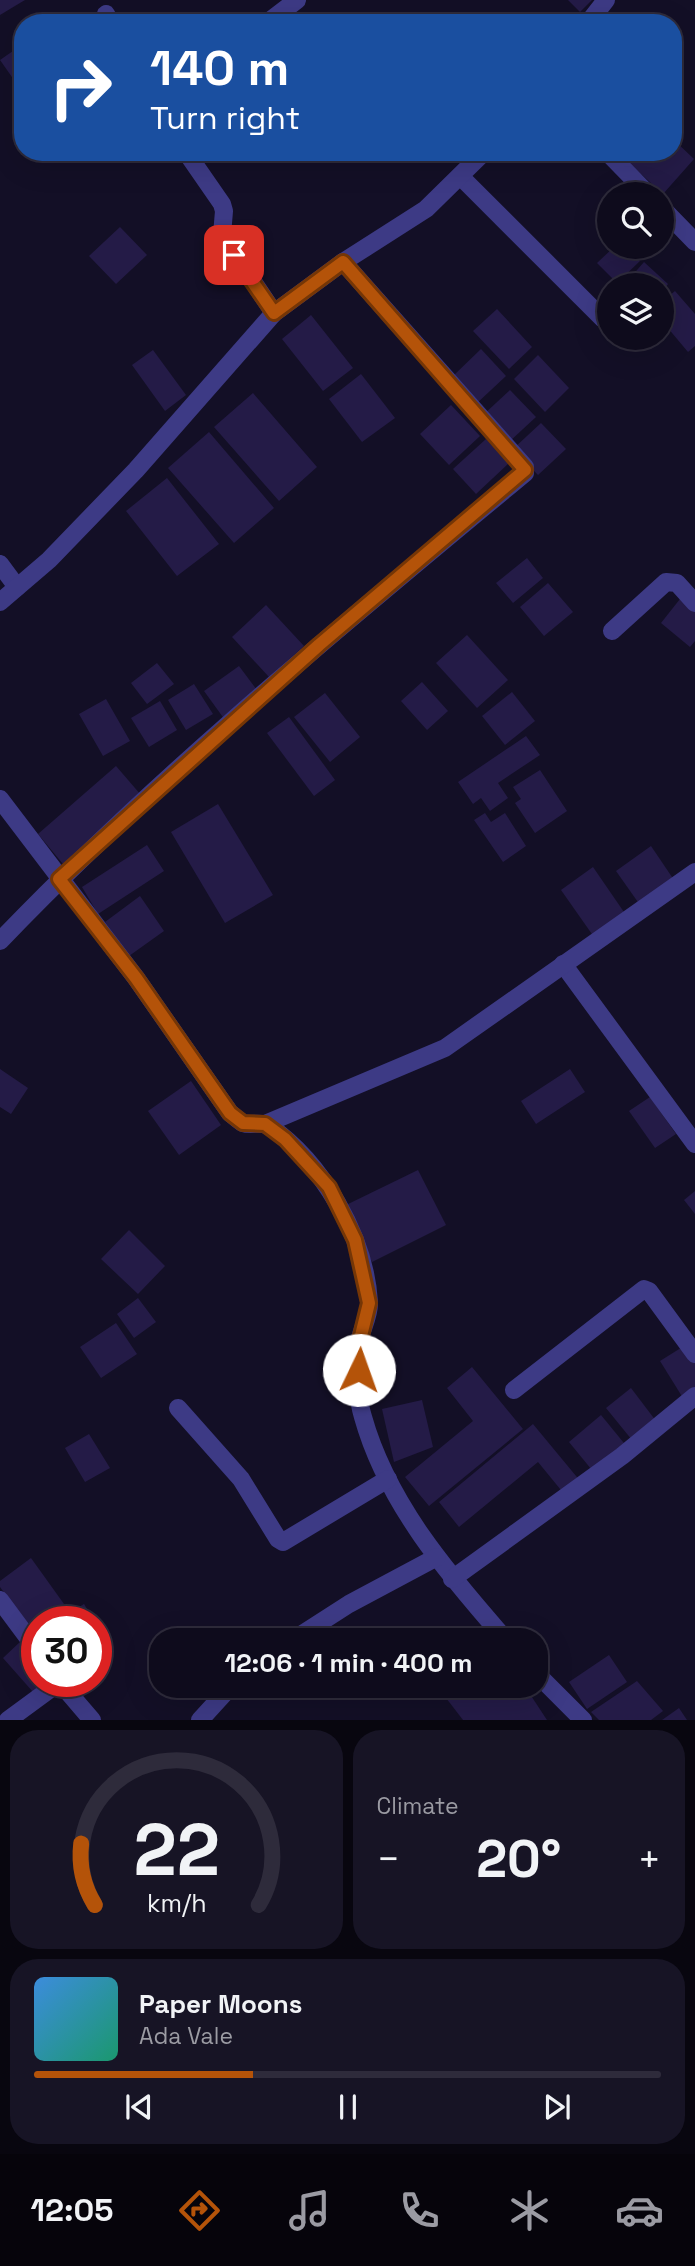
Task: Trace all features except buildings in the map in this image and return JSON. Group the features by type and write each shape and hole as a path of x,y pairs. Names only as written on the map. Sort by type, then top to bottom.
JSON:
{"street":[{"path":"279,14 297,0"},
{"path":"595,14 606,0"},
{"path":"192,161 222,204 222,235 274,313"},
{"path":"0,601 49,560 136,470 274,313 343,262 426,209 476,161"},
{"path":"616,161 636,182"},
{"path":"461,177 597,313"},
{"path":"674,220 695,242"},
{"path":"0,941 59,879 319,645 525,473 525,467 343,262"},
{"path":"0,564 17,587"},
{"path":"612,631 666,582 677,583 695,603"},
{"path":"0,799 136,978 230,1113 243,1123 265,1124 352,1090 445,1048 695,872"},
{"path":"563,964 695,1144"},
{"path":"265,1124 285,1139 329,1187 355,1240 369,1303 358,1348 362,1415 388,1479 452,1579 495,1628"},
{"path":"514,1390 644,1289 649,1291 695,1354"},
{"path":"452,1579 622,1456 695,1396"},
{"path":"178,1408 241,1479 278,1539 283,1542 388,1479"},
{"path":"312,1628 349,1604 437,1557"},
{"path":"0,1600 21,1628"},
{"path":"548,1685 583,1720"},
{"path":"8,1720 38,1697"},
{"path":"72,1697 92,1720"},
{"path":"200,1720 220,1698"}],"route":[{"path":"234,255 274,313 343,262 525,467 525,473 319,645 59,879 136,978 230,1113 243,1123 265,1124 285,1139 329,1187 355,1240 369,1303 358,1348 359,1370"}]}
